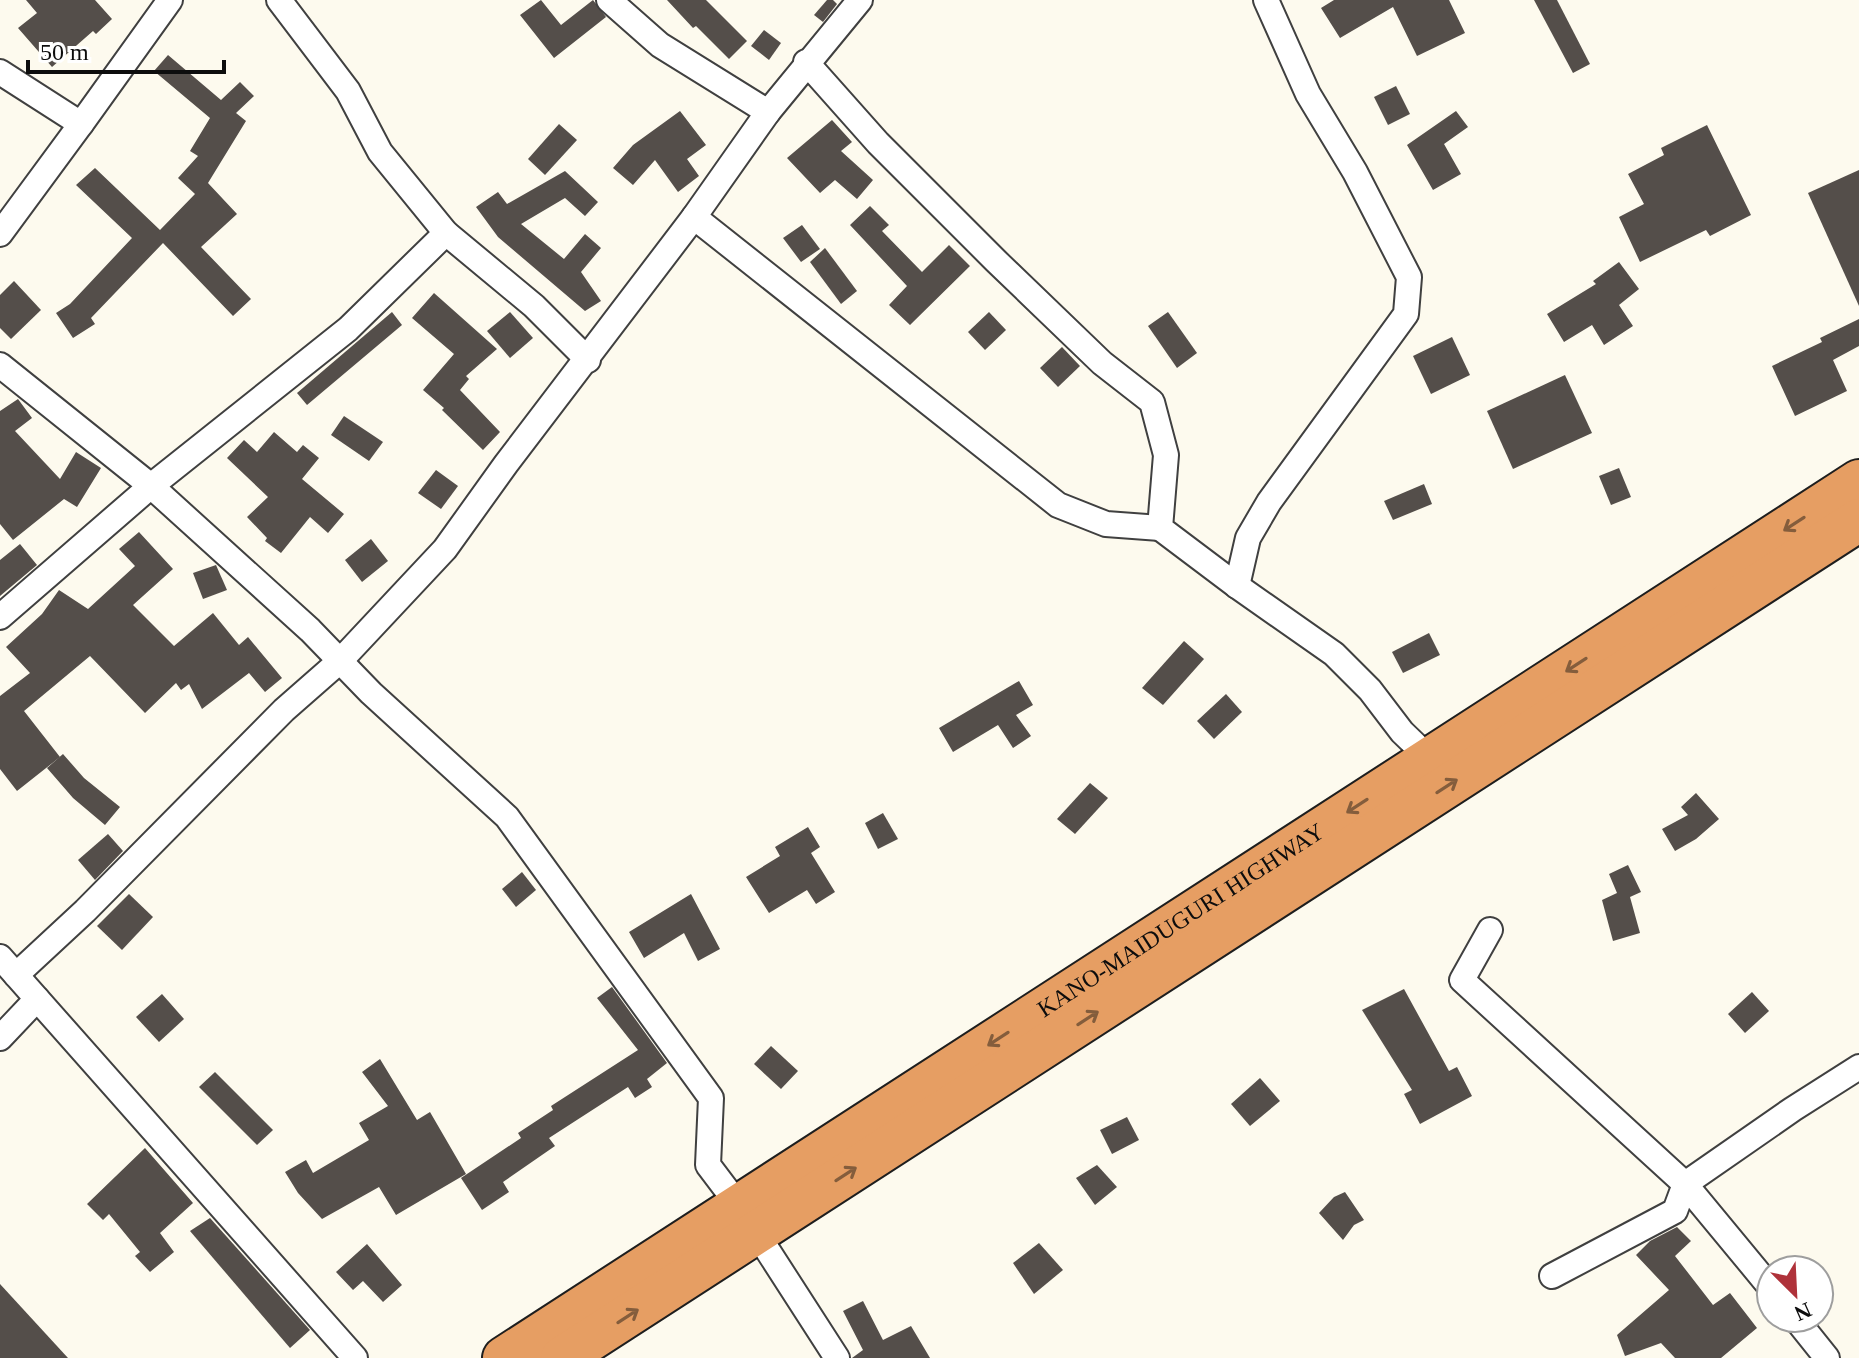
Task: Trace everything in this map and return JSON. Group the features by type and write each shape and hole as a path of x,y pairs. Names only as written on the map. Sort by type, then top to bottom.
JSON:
{"highway":[{"name":"KANO-MAIDUGURI HIGHWAY","path":"562,1358 748,1219 1430,759 1859,481"},
{"name":"KANO-MAIDUGURI HIGHWAY","path":"504,1358 748,1219 1859,520"}],"street":[{"path":"0,234 170,0"},
{"path":"279,0 348,91 380,152 446,233 534,306 588,360"},
{"path":"609,0 660,45 768,112"},
{"path":"355,1358 8,966 85,911 284,710 341,660 445,549 694,217 768,112 860,0"},
{"path":"1237,586 1248,538 1269,502 1406,314 1409,277 1355,172 1308,94 1266,0"},
{"path":"806,62 878,143 996,261 1102,363 1152,402 1166,455 1160,528"},
{"path":"0,72 81,124"},
{"path":"694,217 1058,505 1106,524 1160,528 1334,654 1370,690 1402,732 1430,759"},
{"path":"0,617 151,486 348,329 446,233"},
{"path":"0,365 151,486 507,817 711,1098 708,1165 748,1219 837,1358"},
{"path":"1490,930 1462,980 1685,1184 1755,1268"},
{"path":"0,1038 37,999"},
{"path":"1552,1276 1675,1211 1685,1184 1859,1067"},
{"path":"1808,1334 1827,1358"}],"building":[{"path":"26,0 95,0 112,19 96,34 93,31 52,67 18,28 37,13"},
{"path":"541,0 561,25 593,0 606,17 554,58 520,15"},
{"path":"667,0 706,0 747,41 729,59"},
{"path":"827,0 837,4 823,22 814,15"},
{"path":"1334,0 1449,0 1465,33 1417,56 1393,7 1340,38 1321,8"},
{"path":"1534,0 1557,0 1590,64 1573,73"},
{"path":"764,30 781,43 769,60 751,46"},
{"path":"168,55 221,100 240,82 254,96 236,113 246,121 208,183 237,214 201,247 251,299 233,316 163,243 91,318 95,324 73,338 56,313 70,304 132,238 76,185 95,168 160,230 195,194 178,178 198,156 190,151 210,118 154,71"},
{"path":"1396,86 1410,114 1388,125 1374,97"},
{"path":"680,111 706,145 687,159 699,176 678,192 655,160 633,185 613,168 633,145"},
{"path":"1456,111 1468,127 1444,144 1461,174 1433,190 1407,145"},
{"path":"832,120 852,142 841,151 873,180 857,199 835,180 820,193 787,158"},
{"path":"559,124 577,140 545,175 528,159"},
{"path":"1707,125 1751,215 1710,236 1706,230 1640,262 1619,217 1644,204 1628,174 1664,155 1661,148"},
{"path":"1859,170 1859,306 1808,193"},
{"path":"565,171 598,202 585,216 565,198 521,224 564,259 585,234 601,248 581,272 601,301 585,311 498,237 476,207 498,192 507,204"},
{"path":"870,206 889,225 882,231 922,272 949,245 970,266 910,325 889,305 907,286 850,225"},
{"path":"802,225 820,249 801,262 783,238"},
{"path":"825,248 857,291 841,304 810,262"},
{"path":"1619,262 1639,289 1619,305 1633,326 1604,345 1592,325 1564,342 1547,314 1596,284 1593,281"},
{"path":"14,281 41,310 11,339 0,328 0,295"},
{"path":"434,293 497,349 466,376 469,379 460,390 500,432 483,450 423,390 454,354 412,318"},
{"path":"392,312 402,325 307,405 297,393"},
{"path":"510,312 533,338 510,358 487,331"},
{"path":"989,312 1006,330 985,350 968,332"},
{"path":"1168,312 1197,353 1177,368 1148,326"},
{"path":"1859,319 1859,346 1833,360 1847,391 1795,416 1772,366 1822,342 1820,338"},
{"path":"1452,337 1470,375 1431,394 1413,356"},
{"path":"1062,347 1080,366 1058,387 1040,368"},
{"path":"1565,375 1592,433 1513,469 1487,411"},
{"path":"18,399 32,418 15,431 60,479 76,452 101,468 77,507 64,499 13,540 0,524 0,411"},
{"path":"344,416 383,442 369,461 331,435"},
{"path":"274,432 297,452 303,445 319,458 302,479 344,514 328,533 310,517 281,553 265,541 267,538 247,517 268,497 227,458 244,440 257,452"},
{"path":"1619,468 1631,497 1611,505 1599,476"},
{"path":"436,470 458,486 441,509 418,493"},
{"path":"1424,484 1432,504 1393,520 1384,501"},
{"path":"139,532 173,569 133,605 174,646 213,613 239,645 248,637 282,678 265,692 249,673 202,709 189,684 181,690 176,683 145,713 90,656 24,711 60,757 17,791 0,769 0,696 30,673 6,647 42,614 59,590 88,609 135,566 119,549"},
{"path":"371,539 388,561 362,582 345,560"},
{"path":"20,544 37,565 0,596 0,560"},
{"path":"216,565 227,590 203,599 193,573"},
{"path":"1429,633 1440,655 1403,673 1392,652"},
{"path":"1184,641 1204,659 1163,705 1142,688"},
{"path":"1019,681 1033,705 1016,715 1031,736 1013,748 998,725 953,752 939,728"},
{"path":"1226,694 1242,712 1214,739 1197,721"},
{"path":"63,754 84,778 120,807 105,825 73,798 47,768"},
{"path":"1090,783 1108,798 1075,834 1057,819"},
{"path":"1696,793 1719,819 1696,839 1675,851 1662,829 1688,815 1681,807"},
{"path":"883,813 898,839 878,849 865,823"},
{"path":"808,827 820,847 811,853 835,892 816,904 807,890 769,913 746,877 780,856 775,847"},
{"path":"108,834 123,851 95,880 78,860"},
{"path":"1628,865 1641,892 1630,897 1640,933 1613,941 1602,900 1617,893 1609,874"},
{"path":"522,872 536,890 516,907 502,889"},
{"path":"129,894 153,917 122,950 97,926"},
{"path":"691,894 720,949 698,961 684,933 644,958 629,932"},
{"path":"612,987 667,1063 647,1079 652,1087 635,1098 628,1087 549,1138 555,1146 503,1182 509,1192 482,1210 461,1178 521,1138 518,1133 553,1110 551,1106 638,1050 597,998"},
{"path":"1404,989 1449,1071 1457,1067 1472,1096 1420,1124 1404,1094 1412,1090 1362,1010"},
{"path":"1752,992 1769,1011 1745,1033 1728,1014"},
{"path":"162,994 184,1019 159,1042 136,1017"},
{"path":"771,1046 798,1071 781,1089 754,1064"},
{"path":"380,1059 417,1120 430,1112 466,1174 396,1215 379,1187 322,1219 298,1193 285,1172 306,1160 313,1173 369,1140 359,1123 388,1106 362,1072"},
{"path":"215,1072 273,1130 257,1145 199,1087"},
{"path":"1260,1078 1280,1101 1250,1126 1231,1104"},
{"path":"1127,1117 1139,1140 1112,1154 1100,1130"},
{"path":"145,1148 193,1203 160,1233 174,1252 150,1272 135,1256 140,1252 109,1214 103,1220 87,1204"},
{"path":"1097,1165 1117,1187 1095,1205 1076,1178"},
{"path":"1345,1192 1364,1220 1354,1225 1343,1240 1319,1213 1334,1197"},
{"path":"210,1218 310,1330 290,1348 190,1231"},
{"path":"1677,1227 1691,1241 1675,1256 1713,1305 1730,1293 1755,1330 1721,1358 1675,1358 1661,1343 1625,1356 1617,1335 1669,1290 1636,1255 1650,1241"},
{"path":"1039,1243 1063,1270 1034,1294 1013,1263"},
{"path":"367,1244 402,1285 383,1302 363,1281 353,1290 336,1272"},
{"path":"0,1284 68,1358 0,1358"},
{"path":"863,1301 883,1340 911,1326 930,1358 852,1358 863,1350 843,1311"}]}
